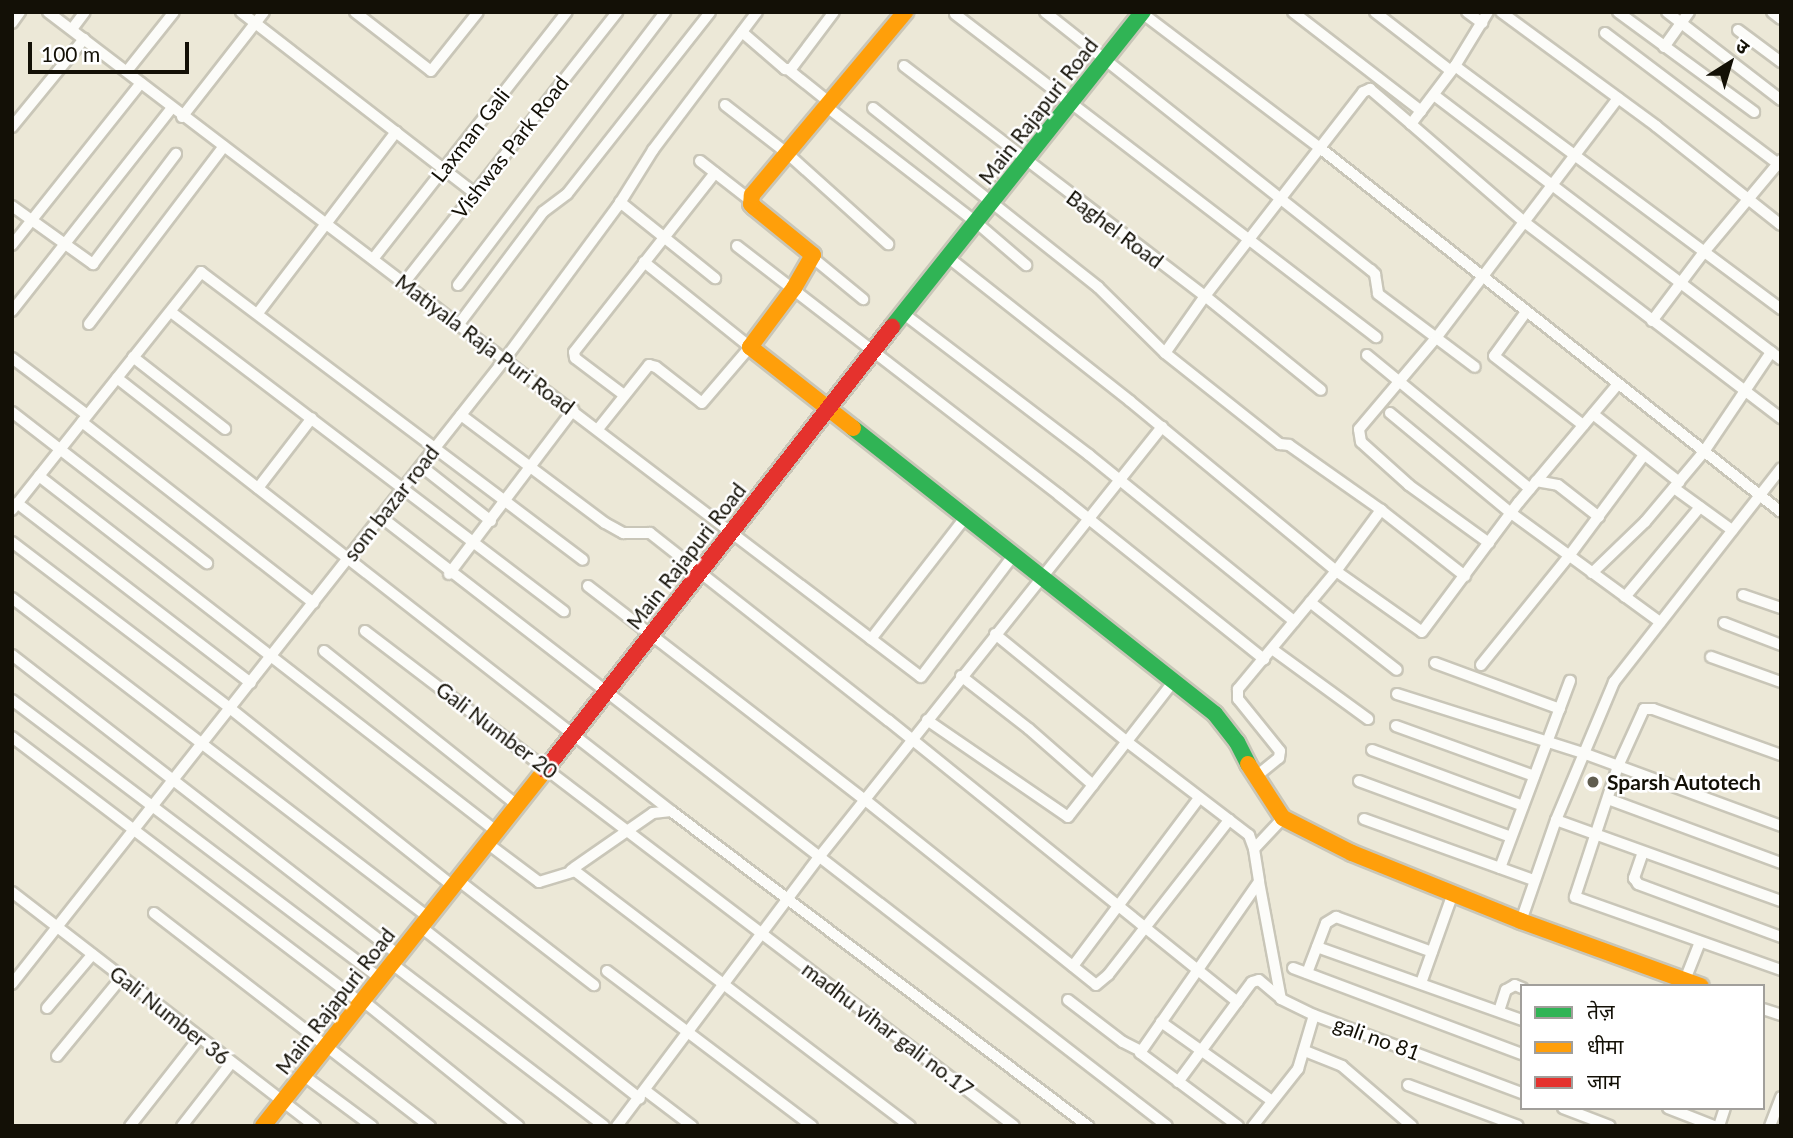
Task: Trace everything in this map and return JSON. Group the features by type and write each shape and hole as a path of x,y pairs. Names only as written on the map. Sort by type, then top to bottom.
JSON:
{"street":[{"path":"12,23 20,12"},
{"name":"Matiyala Raja Puri Road","path":"48,12 127,71 182,117 573,410 921,677 1013,556"},
{"path":"72,29 85,12"},
{"path":"127,71 174,12"},
{"path":"241,12 474,193"},
{"path":"182,117 264,12"},
{"path":"355,12 431,71 477,13"},
{"name":"Laxman Gali","path":"373,259 567,12"},
{"name":"Vishwas Park Road","path":"404,283 617,12"},
{"path":"458,285 665,12"},
{"path":"459,324 543,212 567,194 710,12"},
{"name":"som bazar road","path":"13,981 175,780 505,359 621,202 653,150 757,12"},
{"path":"789,70 834,12"},
{"path":"750,200 905,12"},
{"path":"1045,12 1373,272 1378,294 1475,367"},
{"path":"1293,12 1421,111"},
{"path":"1375,12 1575,154 1781,309"},
{"path":"1468,12 1482,23"},
{"path":"1412,124 1453,69 1489,12"},
{"path":"1501,12 1618,98 1781,225"},
{"path":"1618,12 1754,112"},
{"path":"1667,12 1781,100"},
{"path":"1664,47 1689,12"},
{"path":"1772,12 1781,19"},
{"path":"1142,13 1320,148 1781,512"},
{"name":"Main Rajapuri Road","path":"263,1126 573,735 827,408 1026,162 1142,13"},
{"path":"955,14 1376,337"},
{"path":"1738,30 1781,62"},
{"path":"742,32 1026,265"},
{"path":"1605,33 1780,163 1704,252 1652,321"},
{"path":"12,127 84,39"},
{"name":"Baghel Road","path":"904,66 1026,162 1205,296 1321,390"},
{"path":"12,246 141,83"},
{"path":"1165,354 1205,296 1368,89 1523,221 1781,418"},
{"path":"1434,94 1781,359"},
{"path":"1489,543 1409,485 1361,442 1359,429 1436,338 1618,98"},
{"path":"725,105 788,154 888,244"},
{"path":"12,311 172,108"},
{"path":"873,108 1098,286 1165,354 1280,444 1289,445 1381,510 1465,576"},
{"path":"258,313 396,132"},
{"path":"89,324 224,146"},
{"path":"12,205 93,264 176,154"},
{"path":"699,161 750,200 754,207 812,253 813,258 863,299"},
{"path":"624,395 573,355 715,173"},
{"path":"621,202 715,278"},
{"path":"737,246 875,350 1264,659"},
{"path":"598,429 645,368 652,365 704,402 750,347 813,258"},
{"path":"949,258 1162,427 1336,571 1422,632 1533,485 1618,384"},
{"path":"644,262 1174,681 1226,726 1254,778 1283,818 1352,853 1521,921 1696,984"},
{"path":"251,683 14,508 201,272 583,560"},
{"path":"171,312 564,611"},
{"path":"1526,312 1493,356 1583,425"},
{"path":"904,314 1120,481 1294,621"},
{"path":"1592,573 1645,522 1703,453 1771,352"},
{"path":"1367,355 1533,485 1558,485 1599,517"},
{"path":"133,357 225,429"},
{"path":"12,358 314,603"},
{"path":"117,378 786,900 1088,1126"},
{"path":"449,573 573,410"},
{"path":"12,412 207,563"},
{"path":"1390,413 1511,513 1660,622"},
{"path":"1593,414 1644,455 1700,507 1732,530"},
{"path":"461,415 623,533 650,533 698,574 912,739 1237,1002"},
{"path":"258,488 312,418"},
{"path":"617,1126 864,799 1162,427"},
{"path":"1480,665 1569,556 1644,455"},
{"path":"421,466 491,521"},
{"path":"1521,921 1556,820 1614,682 1781,468"},
{"path":"39,476 272,656 491,837 539,882 571,870 653,813 671,811"},
{"path":"1625,597 1700,507"},
{"path":"1254,778 1281,755 1237,694 1240,685 1336,571 1381,510"},
{"path":"380,517 605,694 820,856 1167,1126"},
{"path":"872,639 965,518"},
{"path":"12,542 455,883 594,985"},
{"path":"588,586 649,636 864,799 1091,982 1100,985 1228,820"},
{"path":"1743,595 1781,608"},
{"path":"12,598 203,744 643,1095 692,1126"},
{"path":"1310,602 1397,670"},
{"path":"1724,623 1781,645"},
{"name":"Gali Number 20","path":"365,631 762,933"},
{"path":"995,634 1126,741 1249,835 1254,849 1281,999"},
{"path":"1272,649 1368,719"},
{"path":"324,651 517,805"},
{"path":"12,655 175,780 604,1126"},
{"path":"1711,657 1781,682"},
{"path":"1435,663 1560,709"},
{"path":"961,676 1036,734 1093,785"},
{"path":"927,720 1066,817 1073,813 1174,681"},
{"path":"1500,868 1570,681"},
{"path":"1397,694 1583,753 1781,826"},
{"path":"12,699 379,978"},
{"path":"1781,755 1647,708 1641,712 1618,766 1576,894 1577,900 1781,970"},
{"path":"1396,726 1534,776"},
{"path":"14,741 361,1001 518,1126"},
{"path":"1372,750 1523,806"},
{"path":"1359,781 1511,837"},
{"path":"1073,966 1199,798"},
{"path":"1608,799 1781,863"},
{"path":"1254,849 1283,818"},
{"path":"1364,819 1533,880"},
{"path":"1556,820 1781,901"},
{"path":"1643,852 1634,878 1638,884 1781,937"},
{"path":"571,870 910,1126"},
{"path":"1141,1051 1259,882"},
{"name":"Gali Number 36","path":"12,892 315,1126"},
{"path":"1421,983 1453,893"},
{"path":"154,913 430,1126"},
{"path":"1307,973 1326,923 1336,917 1432,951"},
{"name":"madhu vihar gali no.17","path":"762,933 1014,1126"},
{"path":"1685,980 1700,942"},
{"path":"1317,947 1520,1019"},
{"path":"47,1008 92,955"},
{"path":"1293,968 1520,1053"},
{"path":"607,971 811,1126"},
{"path":"57,1056 121,978"},
{"path":"1178,1082 1256,979 1281,999 1314,1015"},
{"path":"1499,1010 1506,990 1515,985 1520,987"},
{"path":"1068,1000 1123,1042 1141,1051 1144,1057 1238,1126"},
{"name":"gali no 81","path":"1253,1126 1298,1069 1314,1015 1520,1092"},
{"path":"1161,1022 1272,1101"},
{"path":"130,1126 199,1038"},
{"path":"1305,1051 1342,1066 1412,1126"},
{"path":"182,1126 231,1063"},
{"path":"303,1075 372,1126"},
{"path":"1408,1085 1518,1126"},
{"path":"1770,1126 1781,1097"},
{"path":"1568,1110 1610,1126"},
{"path":"1673,1110 1717,1126 1724,1110"}],"traffic: fast":[{"path":"892,327 1143,12"},
{"path":"853,428 1215,714 1237,742 1248,764"}],"traffic: slow":[{"path":"853,428 750,347 794,288 813,255 754,207 751,204 752,195 905,12"},
{"path":"1248,764 1283,818 1352,853 1521,921 1695,984"},
{"path":"263,1126 545,770"}],"traffic: jam":[{"path":"545,770 892,327"}],"place":[{"name":"Sparsh Autotech","path":"1593,782"}]}
